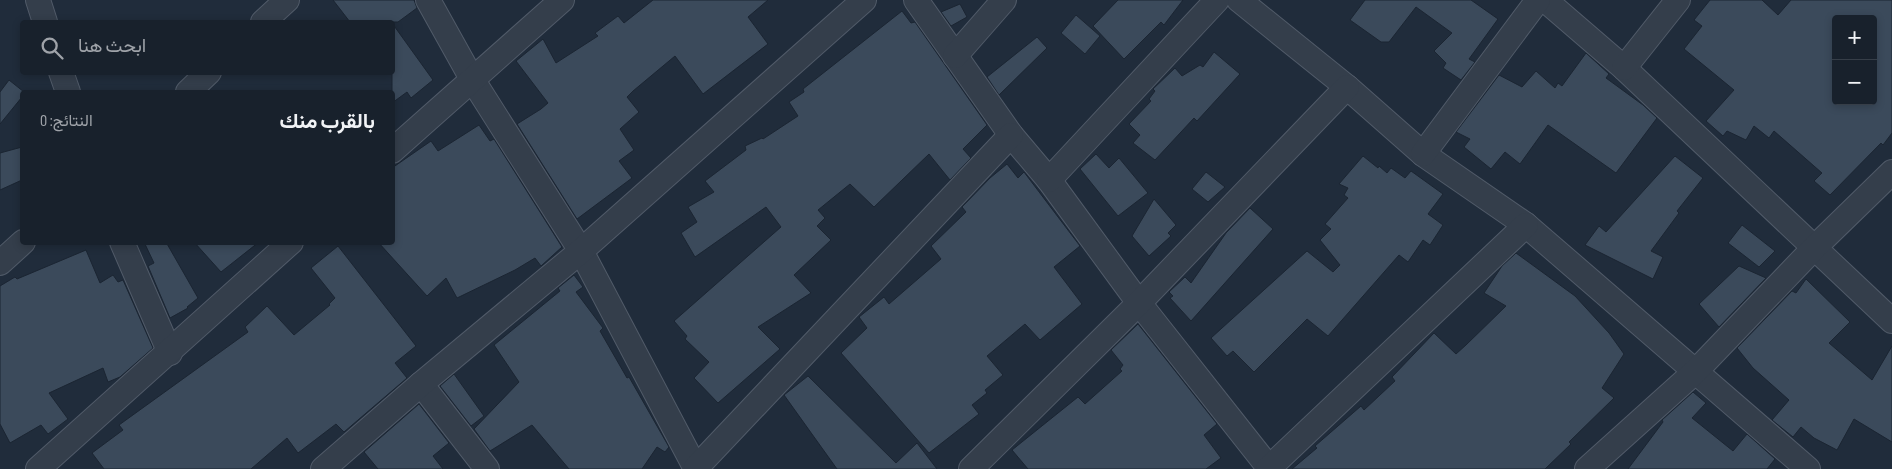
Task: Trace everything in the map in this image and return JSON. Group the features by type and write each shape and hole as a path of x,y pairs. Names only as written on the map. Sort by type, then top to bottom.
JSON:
{"street":[{"path":"38,0 45,20"},
{"path":"265,20 288,0"},
{"path":"428,0 472,79 580,252 688,464 1011,135"},
{"path":"395,148 562,0"},
{"path":"323,469 420,384 580,252 864,0"},
{"path":"916,0 1011,135 1049,180 1139,303 1269,469 1526,225"},
{"path":"955,56 1004,0"},
{"path":"1049,180 1217,0"},
{"path":"1239,0 1347,87 1423,154 1526,225 1808,469"},
{"path":"1423,154 1538,0"},
{"path":"1545,0 1624,68 1816,247 1892,321"},
{"path":"1624,68 1678,0"},
{"path":"62,75 67,90"},
{"path":"190,90 206,75"},
{"path":"971,469 1139,303 1347,87"},
{"path":"1587,469 1696,371 1816,247 1892,172"},
{"path":"0,263 20,245"},
{"path":"123,245 170,353"},
{"path":"38,469 170,353 288,245"},
{"path":"420,384 487,469"}],"building":[{"path":"333,0 414,0 417,8 398,22 395,22 395,20 348,20"},
{"path":"653,0 768,0 748,17 768,44 703,94 675,56 633,91 627,97 639,112 620,129 634,150 619,161 632,178 577,219 517,124 548,103 516,61 543,39 556,63 598,36 595,33 618,16 624,23"},
{"path":"1118,0 1183,0 1164,25 1161,22 1124,59 1093,26"},
{"path":"1365,0 1471,0 1498,19 1469,59 1475,62 1461,80 1443,68 1446,63 1434,51 1452,33 1416,7 1389,42 1381,42 1350,20"},
{"path":"1710,0 1762,0 1778,15 1791,0 1892,0 1892,133 1883,145 1881,143 1830,195 1814,181 1822,173 1774,131 1769,138 1754,126 1746,140 1727,131 1723,136 1706,121 1734,90 1684,49 1702,26 1694,20"},
{"path":"960,4 967,17 951,26 941,12"},
{"path":"902,11 911,23 915,22 987,125 963,149 971,158 950,180 929,154 874,207 850,184 818,210 825,218 817,226 831,240 794,275 811,293 758,327 780,349 718,403 694,378 709,362 685,339 687,336 674,321 781,227 766,207 695,257 681,233 697,222 688,207 714,192 705,181 746,150 745,146 763,139 798,116 789,102 804,92 803,89"},
{"path":"1076,15 1100,36 1085,54 1061,33"},
{"path":"395,27 433,80 411,98 407,92 395,101 395,90 392,90 392,75 395,75"},
{"path":"1037,37 1047,48 999,95 987,77"},
{"path":"1214,52 1240,74 1197,121 1194,118 1155,160 1133,143 1140,135 1129,124 1151,101 1149,99 1155,91 1153,89 1175,68 1182,76 1200,65 1203,67"},
{"path":"1586,53 1609,74 1606,78 1643,105 1657,118 1616,173 1548,125 1520,164 1505,152 1491,169 1464,147 1470,139 1456,132 1499,75 1522,87 1536,71 1555,88 1558,83 1562,86"},
{"path":"9,80 22,90 20,99 0,124 0,92"},
{"path":"479,125 490,141 494,139 562,247 541,266 535,258 515,270 457,298 446,278 427,296 381,245 395,245 395,166 431,141 438,151"},
{"path":"20,148 20,181 0,190 0,153"},
{"path":"1096,154 1109,168 1119,158 1148,193 1118,216 1080,169"},
{"path":"1363,156 1387,173 1391,168 1405,178 1411,171 1443,194 1428,214 1443,225 1430,245 1423,240 1408,262 1399,255 1328,336 1307,319 1254,372 1233,351 1227,356 1211,338 1307,251 1333,272 1340,265 1320,240 1331,229 1325,224 1348,198 1344,195 1348,188 1339,184"},
{"path":"1675,156 1703,178 1677,211 1679,213 1651,251 1663,257 1653,279 1585,245 1599,226 1606,232"},
{"path":"1007,164 1018,178 1024,172 1080,246 1054,267 1082,304 1040,340 1025,324 987,356 1003,375 985,390 987,393 972,405 979,414 929,453 841,353 867,328 859,317 884,297 889,304 941,259 931,246 966,212 962,207 990,178"},
{"path":"1206,172 1225,187 1208,202 1192,189"},
{"path":"1154,199 1176,225 1168,233 1171,236 1149,256 1132,236"},
{"path":"1250,208 1273,229 1191,321 1170,298 1173,296 1169,292 1185,277 1191,283 1226,233"},
{"path":"1742,225 1775,251 1759,267 1728,243"},
{"path":"145,245 168,245 198,298 188,308 170,318 148,266 154,263"},
{"path":"197,245 255,245 221,272"},
{"path":"338,246 416,346 395,363 407,378 344,432 336,424 298,453 287,438 251,469 104,469 92,453 123,430 119,425 248,332 245,327 267,306 294,335 330,305 335,298 311,268"},
{"path":"86,250 100,283 113,275 118,282 123,280 153,348 120,377 108,382 103,368 49,393 68,419 48,434 41,425 10,443 0,424 0,286 15,277 17,279"},
{"path":"1516,253 1575,296 1609,333 1624,354 1602,388 1614,398 1569,442 1571,444 1545,469 1292,469 1361,406 1364,410 1395,381 1392,377 1434,333 1456,354 1466,345 1506,306 1484,293 1502,266"},
{"path":"1739,266 1766,278 1719,327 1699,304"},
{"path":"574,275 583,287 576,292 603,328 600,331 669,447 665,452 657,447 642,469 569,469 532,425 490,451 474,429 519,382 494,345 560,291 558,288"},
{"path":"1806,279 1850,322 1829,343 1872,380 1892,346 1892,442 1854,419 1837,450 1814,438 1801,427 1793,437 1772,420 1789,400 1753,368 1737,348 1792,291 1796,293"},
{"path":"1138,324 1217,424 1204,435 1221,458 1206,469 1028,469 1012,450 1078,397 1085,404 1122,371 1120,369 1123,365 1111,350"},
{"path":"454,374 484,416 471,426 440,386"},
{"path":"808,376 896,463 917,443 937,469 837,469 784,395"},
{"path":"1693,392 1706,403 1692,418 1733,451 1747,434 1775,459 1767,469 1628,469 1663,422 1662,420"},
{"path":"419,404 449,443 433,456 443,469 378,469 364,452"}]}
